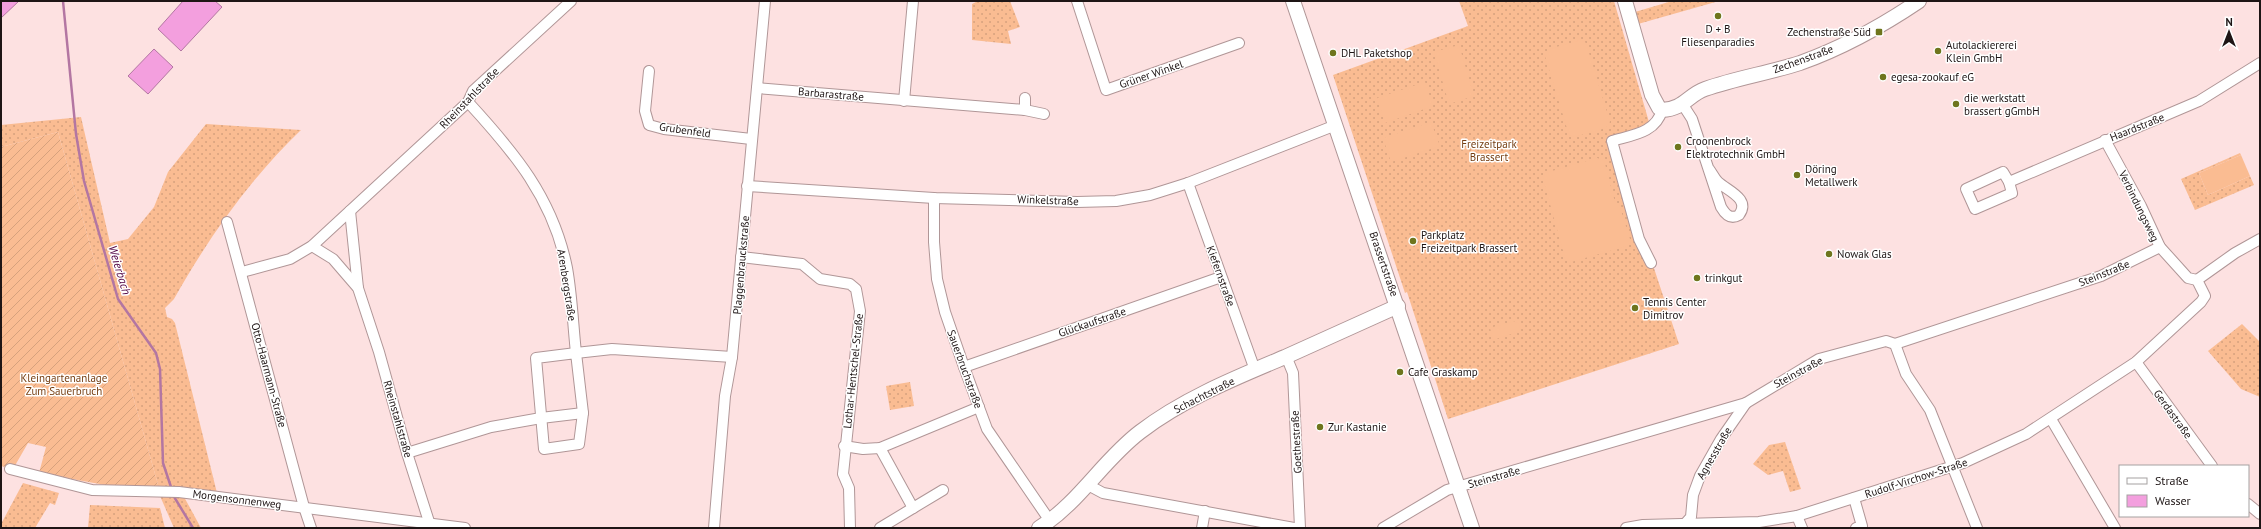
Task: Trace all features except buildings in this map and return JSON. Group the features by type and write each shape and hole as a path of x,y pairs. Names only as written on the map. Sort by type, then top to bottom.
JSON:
{"street":[{"name":"Rheinstahlstraße","path":"242,272 290,258 312,246 468,102 473,91 571,1"},
{"name":"Plaggenbrauckstraße","path":"714,528 725,396 732,357 742,257 751,139 765,1"},
{"path":"904,101 913,1"},
{"name":"Grüner Winkel","path":"1077,1 1106,90 1240,43"},
{"name":"Brassertstraße","path":"1293,1 1398,306 1472,528"},
{"path":"1625,1 1652,95 1659,108 1662,110 1660,120 1651,129 1612,141 1638,240 1651,263"},
{"name":"Zechenstraße","path":"1662,110 1683,105 1704,90 1799,63 1829,51 1856,38 1919,1"},
{"name":"Haardstraße","path":"2010,182 2199,101 2260,63"},
{"name":"Grubenfeld","path":"649,71 645,112 649,124 664,129 751,139"},
{"name":"Barbarastraße","path":"757,88 1025,110 1044,114"},
{"path":"1025,110 1026,98"},
{"name":"Arenbergstraße","path":"468,102 509,147 536,187 549,213 559,240 566,268 576,353 583,413 579,444 544,449 536,358 576,353 612,349 732,357"},
{"path":"1683,105 1692,119 1709,168"},
{"name":"Winkelstraße","path":"747,186 934,198 1116,201 1150,195 1188,183 1336,125"},
{"name":"Verbindungsweg","path":"2105,140 2141,206 2160,247 2188,278 2197,280"},
{"path":"2003,172 2010,182 2012,193 1975,210 1966,189 2003,172"},
{"name":"Kiefernstraße","path":"1188,183 1255,370"},
{"name":"Sauerbruchstraße","path":"934,198 934,242 937,279 964,367 988,429 1045,525"},
{"name":"Rheinstahlstraße","path":"350,211 358,288 379,352 407,454 431,526"},
{"name":"Otto-Haarmann-Straße","path":"227,222 242,272 304,507 312,528"},
{"path":"2197,280 2235,253 2260,239"},
{"name":"Rheinstahlstraße","path":"312,246 333,259 358,288"},
{"name":"Steinstraße","path":"1383,528 1447,490 1746,403 1819,359 1886,341 1895,344 2101,276 2160,247"},
{"name":"Lothar-Hentschel-Straße","path":"742,257 805,266 820,279 850,284 856,289 860,311 842,474 849,488 850,528"},
{"name":"Glückaufstraße","path":"964,367 1221,277"},
{"name":"Rudolf-Virchow-Straße","path":"1626,528 1643,525 1682,526 1759,522 1797,516 1952,467 2014,440 2051,419 2136,362 2201,302 2205,296 2197,280"},
{"name":"Schachtstraße","path":"1045,525 1060,514 1117,452 1140,432 1162,416 1202,394 1398,306"},
{"path":"1895,344 1906,374 1930,410 1977,528"},
{"name":"Goethestraße","path":"1286,356 1293,373 1300,528"},
{"name":"Gerdastraße","path":"2136,362 2211,465"},
{"name":"Agnesstraße","path":"1682,526 1690,517 1693,495 1700,476 1710,457 1746,403"},
{"path":"844,446 863,449 880,448 979,407"},
{"path":"407,454 491,427 541,418 583,413"},
{"path":"2051,419 2115,528"},
{"path":"880,448 913,508"},
{"name":"Morgensonnenweg","path":"10,469 92,490 179,492 304,507 431,526 465,528"},
{"path":"1088,485 1104,493 1294,528"},
{"path":"880,528 943,490"},
{"path":"1854,498 1862,526 1856,528"},
{"path":"2249,505 2260,514"},
{"path":"1202,528 1205,511"},
{"path":"1797,516 1802,528"}],"green space":[{"path":"978,1 1010,1 1020,27 1008,31 1011,44 972,40 972,4"},
{"name":"Freizeitpark Brassert","path":"1459,1 1614,1 1651,129 1612,141 1679,344 1448,419 1407,292 1405,293 1333,75 1468,26"},
{"path":"1672,1 1719,1 1638,24 1635,12"},
{"path":"1581,40 1586,43 1610,122 1606,128 1574,137 1569,135 1545,56 1549,49"},
{"path":"1459,45 1474,96 1449,104 1434,52"},
{"path":"1425,82 1433,106 1385,123 1377,98"},
{"path":"81,117 110,243 128,239 154,207 168,172 206,124 301,130 247,189 201,253 174,299 165,308 167,317 172,319 175,323 217,493 159,488 58,132 1,147 1,125"},
{"path":"1431,122 1440,146 1391,162 1383,138"},
{"name":"Kleingartenanlage Zum Sauerbruch","path":"58,132 159,488 116,487 39,473 46,447 28,443 13,469 1,466 1,147"},
{"path":"2240,153 2241,155 2199,173 2208,195 2250,176 2254,185 2195,210 2181,179"},
{"path":"2241,155 2250,176 2208,195 2199,173"},
{"path":"1597,158 1604,160 1615,202 1619,204 1630,239 1627,246 1571,262 1565,258 1543,179 1545,173"},
{"path":"1514,321 1519,324 1521,331 1493,340 1490,328"},
{"path":"2242,324 2260,342 2260,397 2241,389 2208,351"},
{"path":"910,382 914,406 890,410 886,386"},
{"path":"1785,442 1801,489 1790,492 1783,471 1768,475 1753,464 1769,445"},
{"path":"23,483 59,493 55,505 50,503 35,528 1,528 1,524"},
{"path":"183,495 201,528 174,528 160,496"},
{"path":"90,505 160,508 165,528 88,528"}],"water":[{"path":"1,1 19,1 1,18"},
{"path":"183,1 215,1 222,7 181,51 158,29"},
{"path":"154,49 173,67 148,94 128,76"}],"waterway":[{"name":"Weierbach","path":"63,1 76,134 84,181 118,299 156,353 160,369 163,463 172,490"},
{"name":"Weierbach","path":"173,495 193,528"}],"place":[{"name":"D + B Fliesenparadies","path":"1718,16"},
{"name":"Zechenstraße Süd","path":"1879,32"},
{"name":"Autolackiererei Klein GmbH","path":"1938,51"},
{"name":"DHL Paketshop","path":"1333,53"},
{"name":"egesa-zookauf eG","path":"1883,77"},
{"name":"die werkstatt brassert gGmbH","path":"1956,104"},
{"name":"Croonenbrock Elektrotechnik GmbH","path":"1678,147"},
{"name":"Döring Metallwerk","path":"1797,175"},
{"name":"Parkplatz Freizeitpark Brassert","path":"1413,241"},
{"name":"Nowak Glas","path":"1829,254"},
{"name":"trinkgut","path":"1697,278"},
{"name":"Tennis Center Dimitrov","path":"1635,308"},
{"name":"Cafe Graskamp","path":"1400,372"},
{"name":"Zur Kastanie","path":"1320,427"}]}
